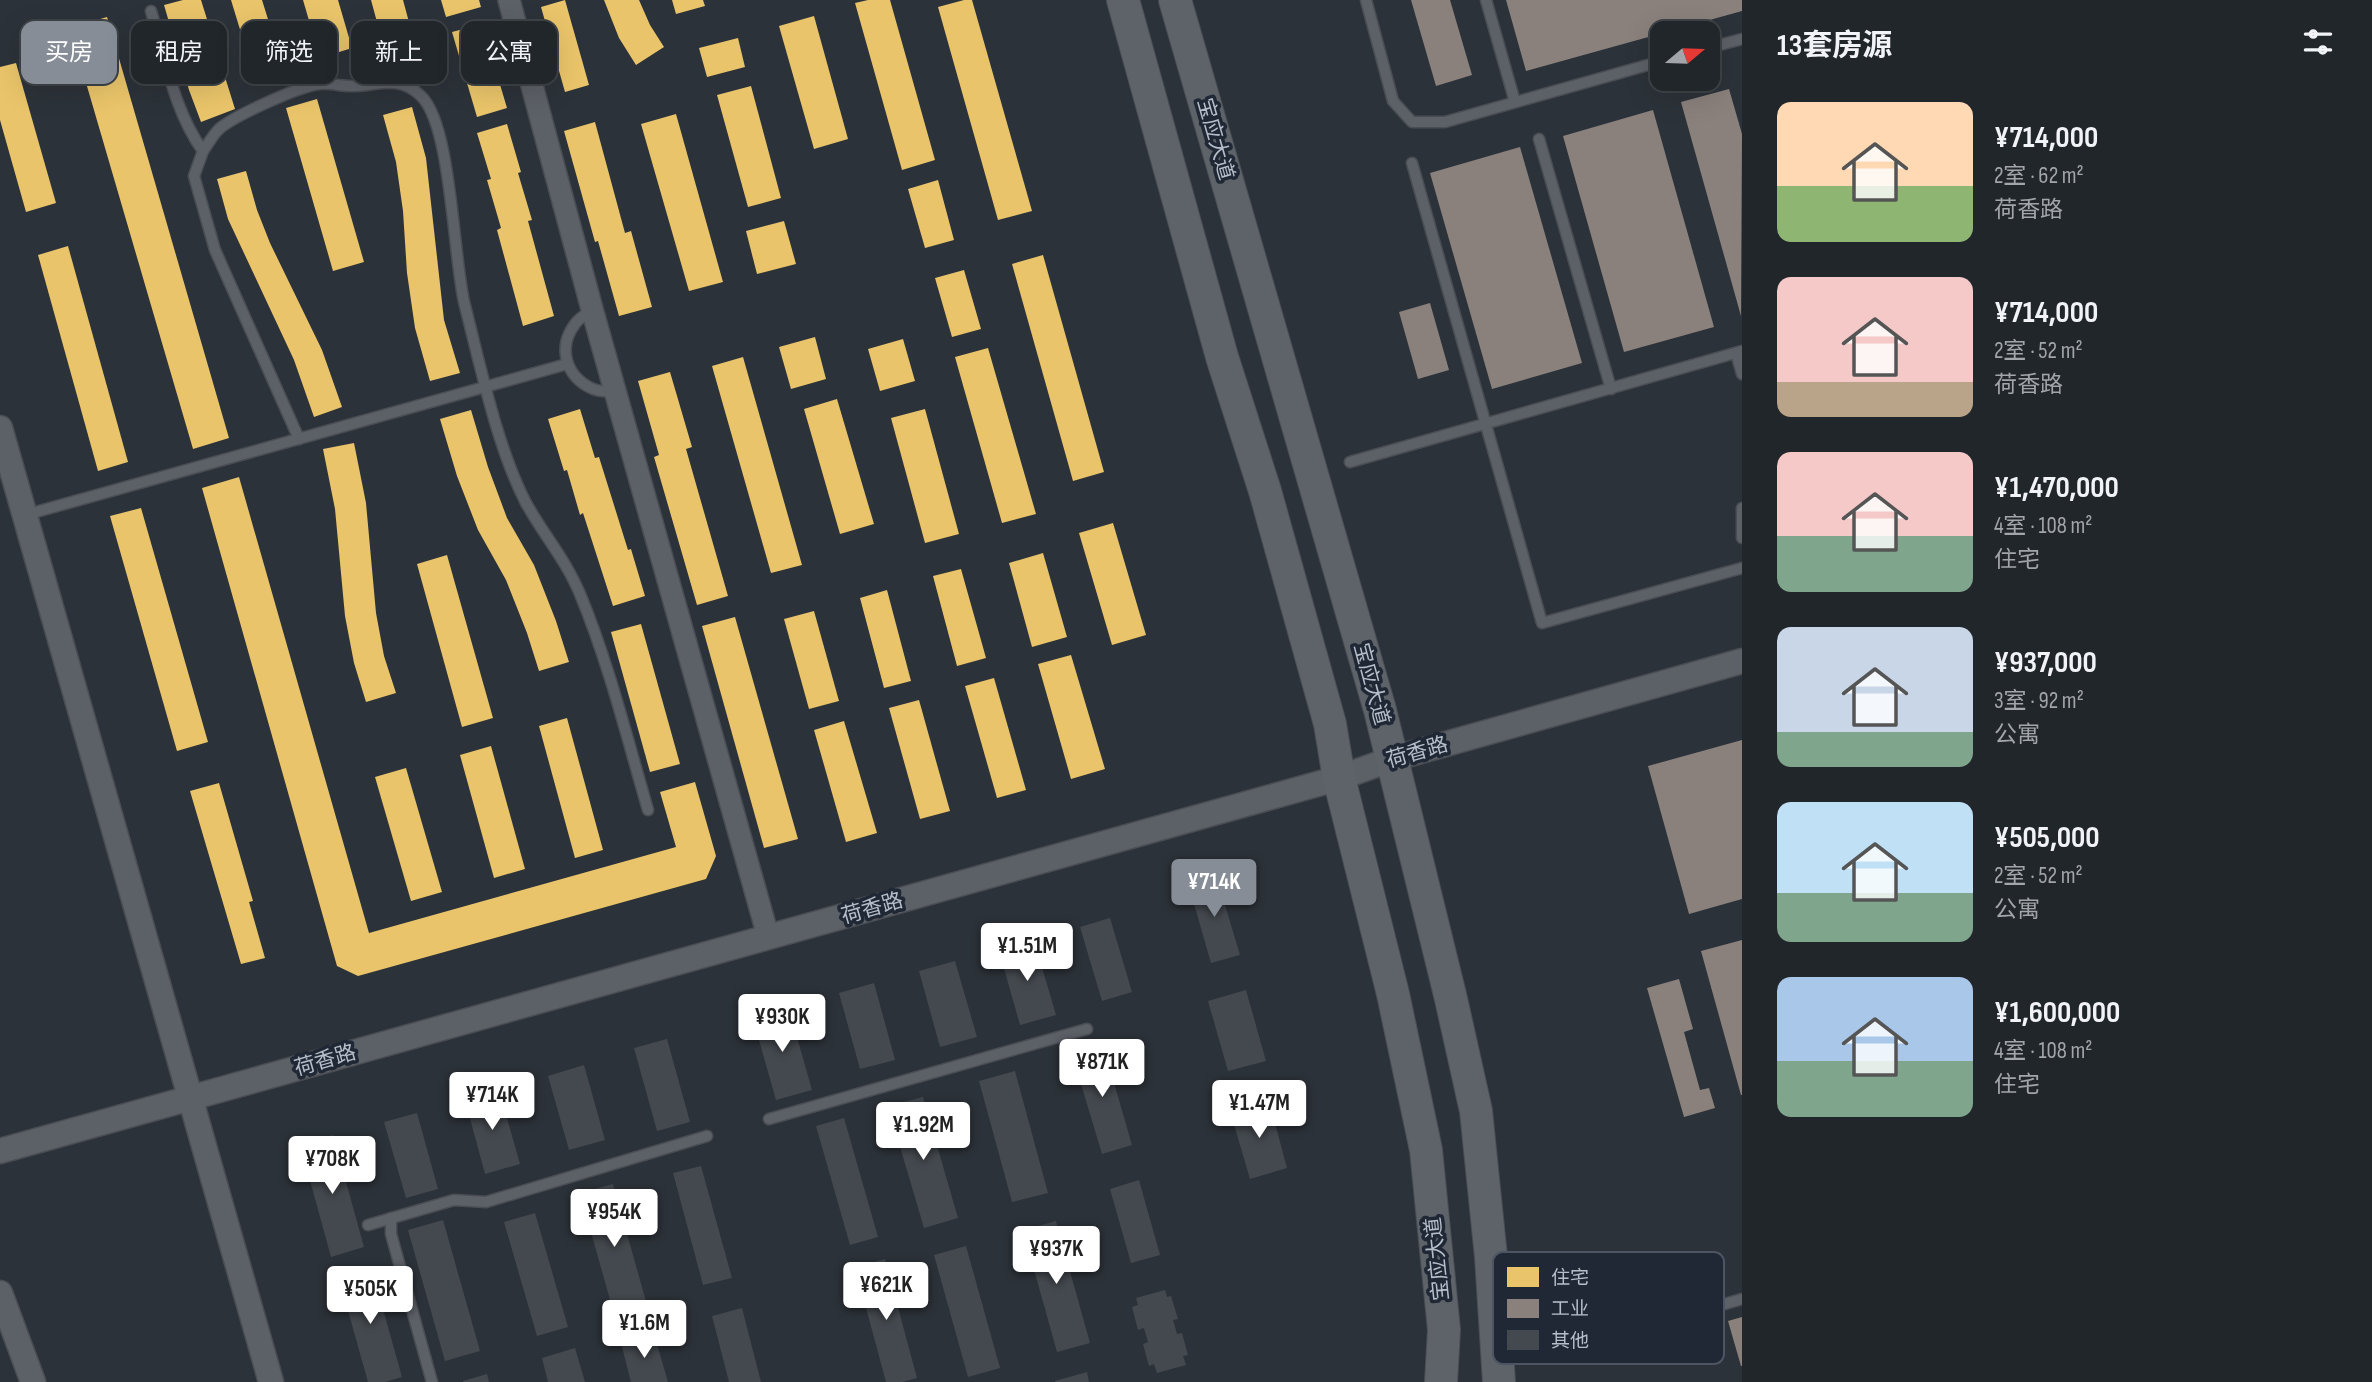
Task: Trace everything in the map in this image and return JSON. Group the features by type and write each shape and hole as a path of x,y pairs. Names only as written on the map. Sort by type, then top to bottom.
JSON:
{"main road":[{"name":"宝应大道","path":"1123,0 1222,357 1265,491 1330,724 1339,778 1393,994 1426,1150 1444,1330 1441,1382"},
{"name":"宝应大道","path":"1175,0 1333,543 1413,835 1476,1111 1493,1288"},
{"name":"宝应大道","path":"1498,1364 1499,1382"}],"street":[{"path":"509,0 592,309 768,936"},
{"path":"0,429 271,1382"},
{"name":"荷香路","path":"0,1151 1339,778 1392,759 1742,661"},
{"path":"0,1293 33,1382"}],"lane":[{"path":"1366,0 1393,101 1412,122 1445,122 1650,64"},
{"path":"1486,0 1515,102"},
{"path":"151,10 180,107 193,137 203,151"},
{"path":"1720,44 1742,38"},
{"path":"299,439 215,250 194,176 203,151 219,129 237,118 291,92 319,84 357,86 388,81 410,88 422,96 435,119 449,187 462,295 508,459 526,503 564,559 580,592 604,660 648,810"},
{"path":"1539,139 1611,388"},
{"path":"1412,163 1542,623 1742,569"},
{"path":"592,309 575,324 567,341 564,352 567,364 581,382 596,390 615,392"},
{"path":"1350,462 1739,352 1742,374"},
{"path":"25,515 567,364"},
{"path":"1742,508 1742,538"},
{"path":"769,1119 1087,1029"},
{"path":"368,1225 454,1200 486,1202 707,1136"},
{"path":"391,1218 391,1234 432,1382"},
{"path":"1724,1304 1742,1299"}],"building: 住宅":[{"path":"183,0 201,0 208,21 169,21 164,5"},
{"path":"231,0 262,0 269,21 241,21 241,33"},
{"path":"303,0 338,0 351,48 337,53 337,21 309,21"},
{"path":"371,0 403,0 409,21 377,21"},
{"path":"441,0 479,0 481,7 446,17"},
{"path":"565,0 589,85 565,92 557,64 557,21 545,21 541,7"},
{"path":"604,0 639,0 664,47 636,65 619,38"},
{"path":"672,0 703,0 705,6 676,14"},
{"path":"890,0 935,160 902,170 855,3"},
{"path":"972,0 1032,211 998,220 938,7"},
{"path":"814,16 848,139 814,149 779,26"},
{"path":"461,30 461,63 452,32"},
{"path":"738,38 745,67 707,77 699,48"},
{"path":"117,52 229,438 193,449 86,84 117,84"},
{"path":"16,63 56,203 26,212 0,120 0,67"},
{"path":"227,83 235,109 201,122 187,84"},
{"path":"467,84 500,84 507,108 477,117"},
{"path":"751,86 781,198 748,207 717,95"},
{"path":"317,99 364,262 333,271 286,108"},
{"path":"412,107 426,158 444,320 460,373 430,381 415,328 396,162 383,115"},
{"path":"676,114 723,282 689,291 641,124"},
{"path":"595,122 625,233 631,231 652,307 619,316 564,131"},
{"path":"507,124 532,220 528,221 554,316 523,326 497,230 501,228 487,180 491,179 477,133"},
{"path":"246,171 270,243 322,350 342,407 314,417 294,360 228,219 217,179"},
{"path":"938,180 954,240 925,248 908,189"},
{"path":"784,221 796,264 757,274 746,231"},
{"path":"68,246 128,462 98,471 38,255"},
{"path":"1043,255 1104,472 1073,481 1012,264"},
{"path":"964,270 981,329 952,337 935,278"},
{"path":"815,337 826,379 791,389 779,347"},
{"path":"903,339 915,381 880,391 868,349"},
{"path":"988,348 1036,514 1002,523 955,357"},
{"path":"743,357 802,565 771,573 712,366"},
{"path":"670,372 692,447 686,449 728,596 697,605 654,457 659,455 638,381"},
{"path":"837,399 874,524 840,534 804,409"},
{"path":"580,409 595,458 599,457 628,550 631,549 645,596 613,606 583,513 580,515 548,419"},
{"path":"925,409 959,534 925,543 891,418"},
{"path":"471,410 507,518 534,565 569,662 539,671 506,580 478,530 457,476 440,419"},
{"path":"354,443 366,503 376,613 384,656 396,693 366,702 354,663 345,616 335,509 323,449"},
{"path":"239,477 369,933 676,847 660,792 695,782 716,856 706,879 358,976 337,966 202,488"},
{"path":"141,508 208,742 177,751 110,516"},
{"path":"1113,523 1146,635 1112,645 1079,533"},
{"path":"1043,553 1067,637 1032,647 1009,563"},
{"path":"447,555 493,718 462,727 417,564"},
{"path":"961,569 986,658 957,666 933,576"},
{"path":"887,590 911,681 884,688 860,598"},
{"path":"814,611 839,701 809,709 784,619"},
{"path":"735,617 798,839 764,848 702,626"},
{"path":"641,624 680,764 650,772 611,632"},
{"path":"1071,655 1105,769 1071,779 1038,664"},
{"path":"994,678 1026,790 997,798 965,686"},
{"path":"919,700 950,811 920,819 889,708"},
{"path":"567,718 603,850 575,858 539,726"},
{"path":"844,721 877,833 846,842 814,730"},
{"path":"491,746 525,869 494,878 460,755"},
{"path":"406,768 442,892 411,901 375,777"},
{"path":"219,783 253,901 249,902 265,958 241,964 190,791"}],"building: 工业":[{"path":"1411,0 1450,0 1472,75 1436,86"},
{"path":"1506,0 1742,0 1742,11 1706,21 1650,21 1650,37 1526,71"},
{"path":"1729,89 1742,134 1741,316 1681,102"},
{"path":"1653,110 1714,327 1624,352 1563,136"},
{"path":"1520,147 1582,363 1492,389 1430,173"},
{"path":"1430,303 1449,370 1418,379 1399,312"},
{"path":"1742,740 1742,899 1689,914 1648,766"},
{"path":"1742,940 1742,1095 1741,1095 1701,951"},
{"path":"1679,979 1693,1029 1684,1032 1700,1090 1709,1088 1715,1108 1684,1117 1647,988"},
{"path":"1742,1317 1742,1366 1741,1366 1728,1321"}],"building: 其他":[{"path":"1216,875 1240,955 1211,963 1188,883"},
{"path":"1110,918 1132,992 1102,1001 1080,927"},
{"path":"1034,940 1056,1015 1020,1025 999,951"},
{"path":"955,961 977,1037 940,1047 919,971"},
{"path":"874,983 895,1060 860,1069 839,993"},
{"path":"1246,990 1266,1061 1228,1071 1208,1001"},
{"path":"789,1009 812,1090 776,1100 753,1019"},
{"path":"667,1039 690,1122 657,1131 634,1048"},
{"path":"1103,1045 1132,1145 1102,1154 1072,1054"},
{"path":"584,1065 605,1140 569,1150 548,1076"},
{"path":"1015,1071 1048,1193 1012,1202 979,1081"},
{"path":"499,1090 520,1164 485,1174 465,1100"},
{"path":"923,1097 958,1218 924,1228 888,1106"},
{"path":"1269,1101 1287,1168 1250,1179 1230,1111"},
{"path":"417,1113 438,1189 406,1198 384,1122"},
{"path":"844,1118 878,1237 850,1245 816,1126"},
{"path":"333,1135 364,1247 331,1257 300,1144"},
{"path":"701,1166 732,1278 703,1285 673,1173"},
{"path":"1139,1180 1160,1255 1131,1263 1110,1189"},
{"path":"613,1184 647,1305 614,1314 580,1193"},
{"path":"535,1213 568,1327 537,1336 504,1222"},
{"path":"443,1220 480,1351 445,1361 408,1230"},
{"path":"1056,1221 1090,1343 1057,1352 1023,1230"},
{"path":"966,1246 1000,1368 968,1377 934,1255"},
{"path":"885,1259 917,1378 902,1382 886,1382 855,1267"},
{"path":"371,1266 402,1377 385,1382 368,1382 338,1275"},
{"path":"1165,1290 1167,1297 1171,1296 1178,1319 1173,1320 1177,1334 1182,1333 1188,1355 1183,1356 1186,1365 1157,1373 1154,1364 1149,1366 1143,1344 1148,1342 1144,1328 1138,1330 1132,1307 1138,1305 1136,1298"},
{"path":"742,1308 761,1382 729,1382 712,1316"},
{"path":"654,1334 668,1382 631,1382 621,1343"},
{"path":"575,1348 585,1382 548,1382 542,1358"},
{"path":"1087,1372 1089,1382 1055,1382 1055,1381"},
{"path":"487,1374 489,1382 463,1382 463,1381"}]}
